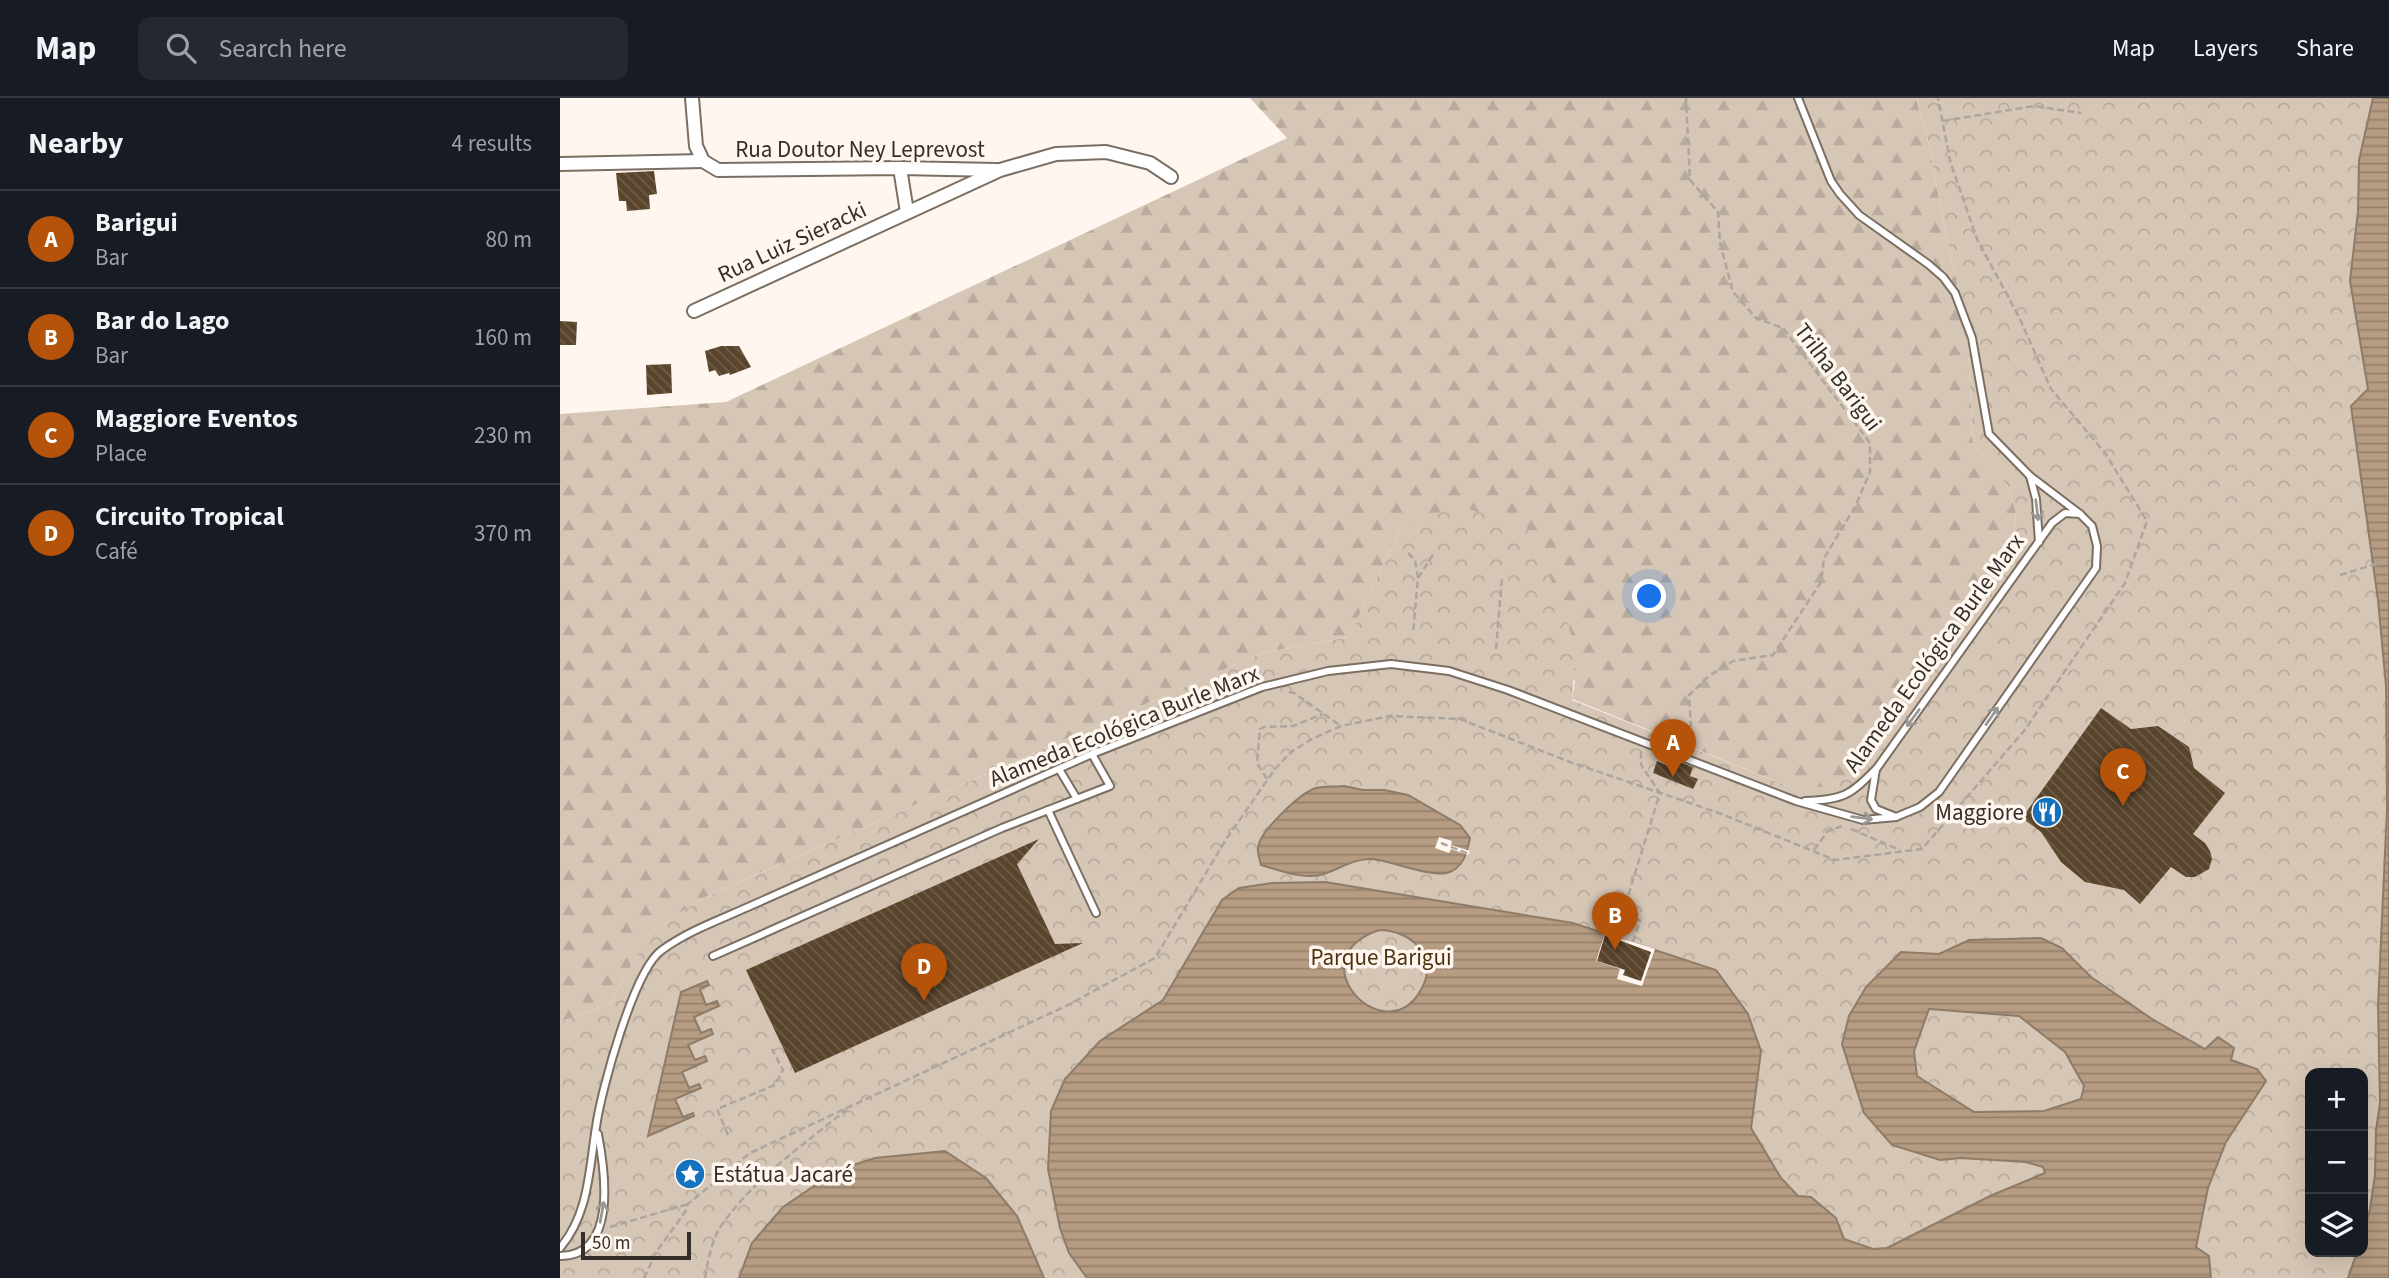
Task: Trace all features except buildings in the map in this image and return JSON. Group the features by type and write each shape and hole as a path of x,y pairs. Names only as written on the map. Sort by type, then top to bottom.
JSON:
{"street":[{"name":"Rua Doutor Ney Leprevost","path":"692,98 696,146 703,160 718,170 1000,170"},
{"name":"Rua Luiz Sieracki","path":"694,311 1000,170 1056,154 1106,152 1150,163 1171,177"},
{"path":"560,164 703,160"},
{"path":"900,168 906,212"}],"lane":[{"name":"Alameda Ecológica Burle Marx","path":"560,1248 569,1237 584,1203 596,1126 624,1020 643,973 660,951 748,906 1059,768 1262,687 1328,671 1391,664 1450,671 1508,690 1796,801 1863,820 1896,817 1920,807 1939,792 2096,568 2097,546 2092,526 2030,476 1989,434 1972,338 1955,293 1943,277 1928,264 1848,205 1831,181 1798,98"},
{"name":"Alameda Ecológica Burle Marx","path":"1796,801 1830,800 1853,792 1877,768 2040,544 2036,499 2030,476"},
{"path":"2040,544 2053,523 2064,513 2080,514"},
{"path":"713,956 1002,828 1110,786 1092,754"},
{"path":"1059,768 1077,799"},
{"path":"1877,768 1871,800 1875,809 1896,817"},
{"path":"1048,810 1096,913"},
{"name":"Alameda Ecológica Burle Marx","path":"596,1126 605,1182 604,1214 598,1230"},
{"path":"560,1256 582,1251 598,1230"}],"path":[{"name":"Trilha Barigui","path":"1677,754 1690,725 1689,695 1709,676 1732,662 1773,655 1821,582 1824,558 1855,507 1870,472 1870,443 1783,328 1756,317 1733,292 1720,243 1718,212 1690,180 1686,98"},
{"path":"598,1230 661,1214 688,1204 750,1153 1066,1006 1155,958 1225,841 1268,780 1291,752 1341,726 1390,716 1460,719 1570,762 1719,813 1835,860 1922,849 2024,731 2125,583 2147,521 2105,453 2051,389 2019,317 1977,239 1950,161 1938,98"},
{"path":"1943,121 2034,106 2081,113"},
{"path":"1408,553 1416,560 1418,578 1413,634"},
{"path":"1418,578 1434,553"},
{"path":"2340,575 2389,560"},
{"path":"1496,649 1502,578"},
{"path":"1262,687 1294,693 1341,726"},
{"path":"1268,780 1257,763 1260,729 1293,726 1323,714"},
{"path":"1641,740 1641,765 1660,793"},
{"path":"1633,942 1640,920 1622,915 1660,793"},
{"path":"1813,851 1831,828 1843,826 1903,851"},
{"path":"1441,843 1469,854"},
{"path":"728,1135 717,1109 775,1085 782,1070 772,1049"},
{"path":"705,1278 709,1256 722,1223 764,1178 851,1106"},
{"path":"644,1278 657,1251 688,1204"}],"green space":[{"path":"1250,98 1916,98 1928,141 1967,327 1973,444 2009,488 2016,512 2013,556 1866,770 1827,787 1790,787 1572,699 1575,681 1402,525 1349,637 1262,653 701,899 650,933 610,1003 560,1022 560,414 726,402 1287,138"},
{"name":"Parque Barigui","path":"1916,98 2389,98 2389,1278 560,1278 560,1022 610,1003 650,933 701,899 1262,653 1349,637 1402,525 1458,506 1527,527 1557,593 1571,634 1574,659 1572,700 1790,787 1827,787 1866,770 2013,556 2016,512 2009,488 1973,444 1967,327 1928,141"}],"shaded area":[{"path":"2373,98 2389,98 2389,1278 2348,1278 2355,1257 2368,1257 2368,1216 2375,1175 2376,1130 2380,1103 2378,1006 2387,809 2386,686 2378,600 2351,406 2368,389 2350,281 2358,211 2359,160"},
{"path":"1344,786 1408,795 1460,825 1470,838 1461,863 1453,871 1440,874 1365,859 1312,876 1261,865 1258,850 1260,841 1281,814 1309,791"},
{"path":"1325,882 1573,923 1716,970 1748,1014 1761,1051 1751,1128 1781,1178 1798,1196 1811,1197 1836,1218 1844,1239 1873,1249 1887,1248 1990,1196 2045,1173 2043,1167 2026,1162 1960,1158 1940,1160 1892,1145 1864,1113 1842,1044 1849,1016 1866,987 1901,952 1939,954 1969,940 2041,938 2062,948 2091,977 2152,1019 2205,1049 2218,1037 2234,1048 2231,1060 2257,1069 2266,1081 2226,1142 2208,1188 2196,1247 2209,1256 2211,1278 1087,1278 1069,1253 1060,1228 1048,1169 1051,1111 1065,1079 1100,1041 1163,1000 1222,900 1239,888 1272,883","holes":["1379,930 1401,934 1410,939 1424,954 1427,964 1423,986 1408,1005 1390,1011 1371,1007 1356,996 1346,980 1345,961 1355,944","1929,1009 2019,1016 2065,1052 2084,1086 2081,1099 2044,1111 1974,1112 1917,1076 1914,1051"]},
{"path":"707,981 709,985 700,989 706,1005 717,1001 719,1006 694,1017 701,1033 711,1029 713,1034 688,1045 695,1060 705,1056 707,1061 682,1072 689,1088 699,1084 701,1088 675,1099 683,1117 693,1113 694,1116 648,1136 681,992"},
{"path":"945,1151 986,1178 1017,1216 1044,1278 739,1278 752,1243 783,1207 838,1170 875,1158"}],"pier":[{"path":"1439,837 1452,841 1451,845 1470,851 1468,855 1451,849 1449,853 1435,848"},
{"path":"1605,933 1655,949 1642,986 1617,979 1620,969 1596,961"}],"place":[{"name":"Barigui","path":"1673,777"},
{"name":"Maggiore Eventos","path":"2123,806"},
{"name":"Maggiore","path":"2047,812"},
{"name":"Bar do Lago","path":"1615,950"},
{"name":"Circuito Tropical","path":"924,1001"},
{"name":"Estátua Jacaré","path":"690,1174"}]}
